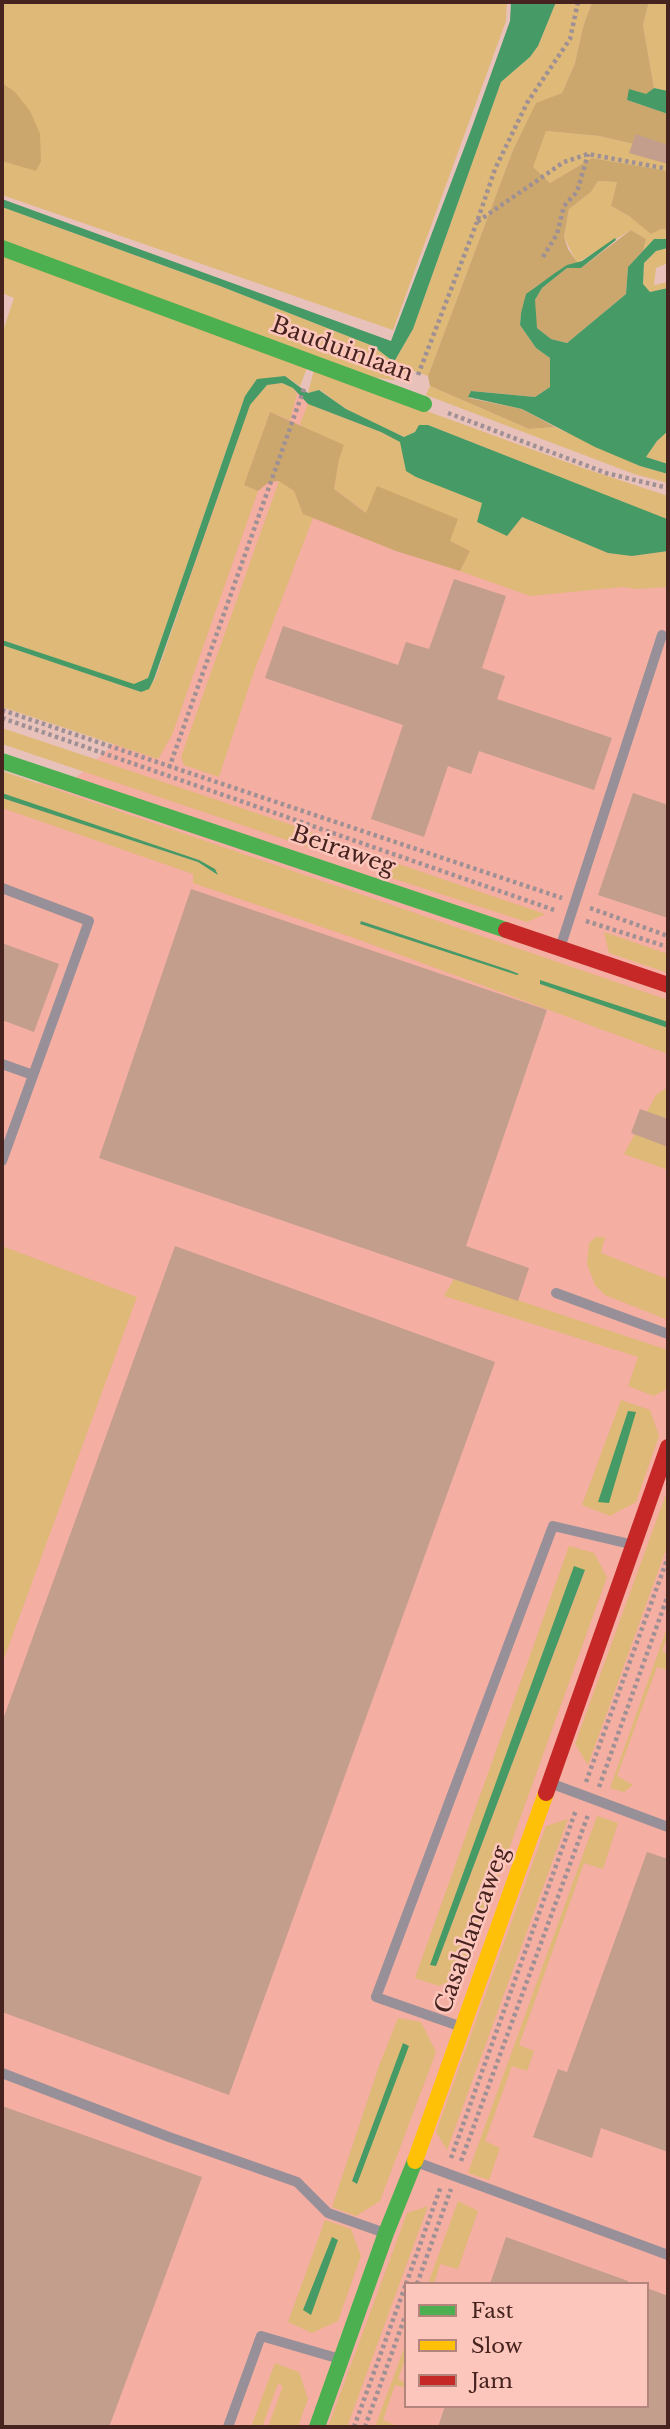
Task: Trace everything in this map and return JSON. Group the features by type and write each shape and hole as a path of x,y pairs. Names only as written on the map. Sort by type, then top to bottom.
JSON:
{"street":[{"name":"Bauduinlaan","path":"2,248 424,404"},
{"name":"Beiraweg","path":"2,761 668,985"},
{"name":"Casablancaweg","path":"317,2427 386,2233 415,2162 668,1447"}],"lane":[{"path":"560,949 662,635"},
{"path":"2,888 89,921 2,1161"},
{"path":"2,1063 33,1075"},
{"path":"556,1293 668,1334"},
{"path":"463,2027 376,1997 553,1526 634,1545"},
{"path":"549,1783 668,1827"},
{"path":"2,2073 169,2137 297,2182 328,2213 386,2233"},
{"path":"415,2162 668,2255"},
{"path":"228,2427 261,2336 341,2360"}],"path":[{"path":"418,376 495,169 527,103 570,39 578,2"},
{"path":"477,222 564,162 588,154 668,169"},
{"path":"543,257 557,234 564,206 577,192 588,154"},
{"path":"169,768 305,386"},
{"name":"Bauduinlaan","path":"424,404 606,473 668,488"},
{"path":"2,710 575,902 668,936"},
{"path":"2,718 571,916 668,947"},
{"path":"418,2282 451,2175 582,1795 668,1557"},
{"path":"407,2282 451,2175 594,1800 668,1595"},
{"path":"354,2427 404,2290"},
{"path":"365,2427 404,2320"}],"shaded area":[{"path":"2,2 507,2 506,21 393,330 2,195"},
{"path":"511,2 556,2 538,46 530,57 501,82 413,329 394,362 373,346 220,286 2,207 2,199 391,341 510,21"},
{"path":"556,2 592,2 575,63 562,93 536,104 513,150 428,376 412,370 393,380 307,368 300,386 285,376 245,396 148,678 135,685 2,640 2,334 14,298 2,293 2,207 220,286 373,346 394,362 413,329 501,82 530,57 538,46"},
{"path":"592,2 649,2 643,25 654,88 647,94 627,100 668,114 668,152 599,136 546,131 533,167 550,183 592,158 668,171 668,230 661,229 651,234 629,216 611,206 617,182 598,181 591,192 569,209 564,237 568,249 581,268 631,230 646,239 643,251 628,267 626,294 567,343 551,339 537,328 534,311 535,300 542,288 567,266 531,290 521,313 520,325 536,348 550,358 550,387 535,397 471,391 469,398 522,409 555,427 529,429 430,386 428,376 513,150 536,103 562,93 575,63"},
{"path":"649,2 668,2 668,91 654,88 643,25"},
{"path":"2,83 15,92 30,111 40,134 41,161 36,171 2,161"},
{"path":"654,88 668,91 668,114 627,100 629,89 646,94"},
{"path":"546,131 599,136 668,152 668,171 592,158 550,183 532,167"},
{"path":"598,181 617,182 611,206 651,233 661,229 668,230 668,239 654,239 643,251 646,239 631,230 577,263 564,237 569,209 591,192"},
{"path":"615,238 616,240 581,268 567,268 542,288 535,300 537,328 551,339 567,343 626,294 628,267 654,239 668,239 668,248 656,251 644,263 643,284 650,292 668,288 668,431 646,457 668,464 668,474 640,466 595,447 522,409 468,397 471,391 535,397 550,387 550,358 536,348 520,325 526,294 567,265 582,261"},
{"path":"668,248 668,263 656,268 654,285 668,282 668,288 650,292 643,285 644,263 656,251"},
{"path":"314,370 583,468 668,496 668,520 428,425 405,437 386,429 346,409 320,390 308,393"},
{"path":"252,371 505,482 668,517 668,2427 2,2427 2,784 71,782 147,715"},
{"path":"285,376 308,393 319,390 346,409 404,437 415,432 419,425 428,425 667,519 668,551 632,556 608,553 522,517 507,536 477,522 482,503 406,471 400,442 308,404 293,388 282,383 267,385 250,405 149,689 141,692 2,645 2,640 134,684 148,678 245,396 257,379"},
{"path":"282,383 293,388 297,394 290,420 270,412 244,485 258,491 172,735 158,759 2,707 2,645 141,692 149,688 155,679 250,405 267,385"},
{"path":"430,386 529,429 555,427 640,466 668,474 668,483 634,474 426,395"},
{"path":"308,404 400,442 482,503 507,536 522,517 608,553 632,556 668,551 668,587 623,587 530,596 460,571 470,551 450,541 377,487 367,513 334,489 339,459 300,424"},
{"path":"270,412 344,445 334,489 366,513 377,486 458,519 450,541 470,551 460,571 396,551 303,514 294,491 279,481 269,482 258,491 244,485"},
{"path":"668,431 668,464 646,457 657,441"},
{"path":"279,481 294,491 303,514 313,518 255,669 219,777 184,765 181,757"},
{"path":"2,728 326,838 310,848 2,744"},
{"path":"2,771 668,1000 668,1022 540,981 540,984 668,1028 668,1054 357,939 193,883 193,874 2,808 2,798 198,862 216,874 199,860 2,794","holes":["362,921 518,974 360,924"]},
{"path":"2,793 199,860 215,869 218,875 198,862 2,798"},
{"path":"372,855 545,914 527,922 379,874"},
{"path":"361,921 509,970 519,974 360,924"},
{"path":"604,932 668,954 668,973 609,953"},
{"path":"540,980 668,1022 668,1028 540,984"},
{"path":"668,1087 668,1170 624,1154 656,1095"},
{"path":"596,1237 605,1237 601,1253 667,1279 668,1276 668,1320 605,1295 595,1285 587,1264 589,1243"},
{"path":"2,1246 137,1297 2,1664"},
{"path":"454,1279 668,1350 668,1388 654,1396 628,1386 638,1357 444,1296"},
{"path":"621,1400 650,1410 659,1436 636,1502 610,1516 582,1505"},
{"path":"628,1411 636,1412 609,1503 598,1502"},
{"path":"668,1493 668,1544 588,1765 575,1744"},
{"path":"569,1546 594,1553 607,1577 464,1974 439,1986 415,1978","holes":["574,1567 585,1571 436,1966 431,1965"]},
{"path":"574,1566 585,1570 436,1966 430,1965"},
{"path":"668,1625 662,1651 668,1655 668,1670 657,1667 617,1776 633,1785 624,1792 610,1788"},
{"path":"597,1816 618,1823 603,1869 584,1863 519,2045 534,2051 527,2071 512,2066 485,2141 500,2148 489,2180 468,2173"},
{"path":"568,1819 447,2150 436,2132 546,1826"},
{"path":"398,2018 421,2022 436,2052 380,2201 356,2216 332,2207 379,2066","holes":["404,2043 357,2183 352,2180"]},
{"path":"403,2043 409,2046 357,2184 352,2181"},
{"path":"458,2201 478,2211 458,2269 440,2264 435,2282 429,2282"},
{"path":"428,2206 347,2427 328,2427 407,2213"},
{"path":"325,2220 351,2229 361,2256 338,2321 312,2333 288,2322"},
{"path":"332,2237 338,2240 311,2315 303,2310"},
{"path":"404,2348 404,2362 398,2379 404,2382 404,2387 395,2385 383,2420 399,2427 375,2427"},
{"path":"275,2363 299,2372 308,2399 298,2427 268,2427 283,2386 278,2384 262,2427 251,2427"}],"building":[{"path":"636,134 668,145 668,164 629,153"},
{"path":"454,579 506,596 482,668 505,676 497,699 612,738 594,790 479,751 471,774 448,766 424,837 371,819 403,725 265,678 283,626 398,665 406,642 429,649"},
{"path":"633,793 668,805 668,918 598,895"},
{"path":"191,889 547,1010 466,1246 529,1268 518,1301 99,1158"},
{"path":"2,943 59,964 34,1032 2,1020"},
{"path":"640,1109 668,1119 668,1147 631,1133"},
{"path":"175,1246 495,1362 229,2095 2,2012 2,1722"},
{"path":"647,1852 668,1859 668,2152 601,2128 592,2158 533,2137 558,2069 567,2072"},
{"path":"2,2106 202,2177 109,2427 2,2427"},
{"path":"506,2237 628,2281 628,2282 491,2282"},
{"path":"649,2289 668,2296 668,2427 438,2427 444,2408 649,2408"}],"traffic: fast":[{"path":"2,248 424,404"},
{"path":"2,761 506,930"},
{"path":"317,2427 386,2233 415,2161"}],"traffic: slow":[{"path":"415,2161 546,1793"}],"traffic: jam":[{"path":"506,930 668,985"},
{"path":"546,1793 668,1447"}]}
